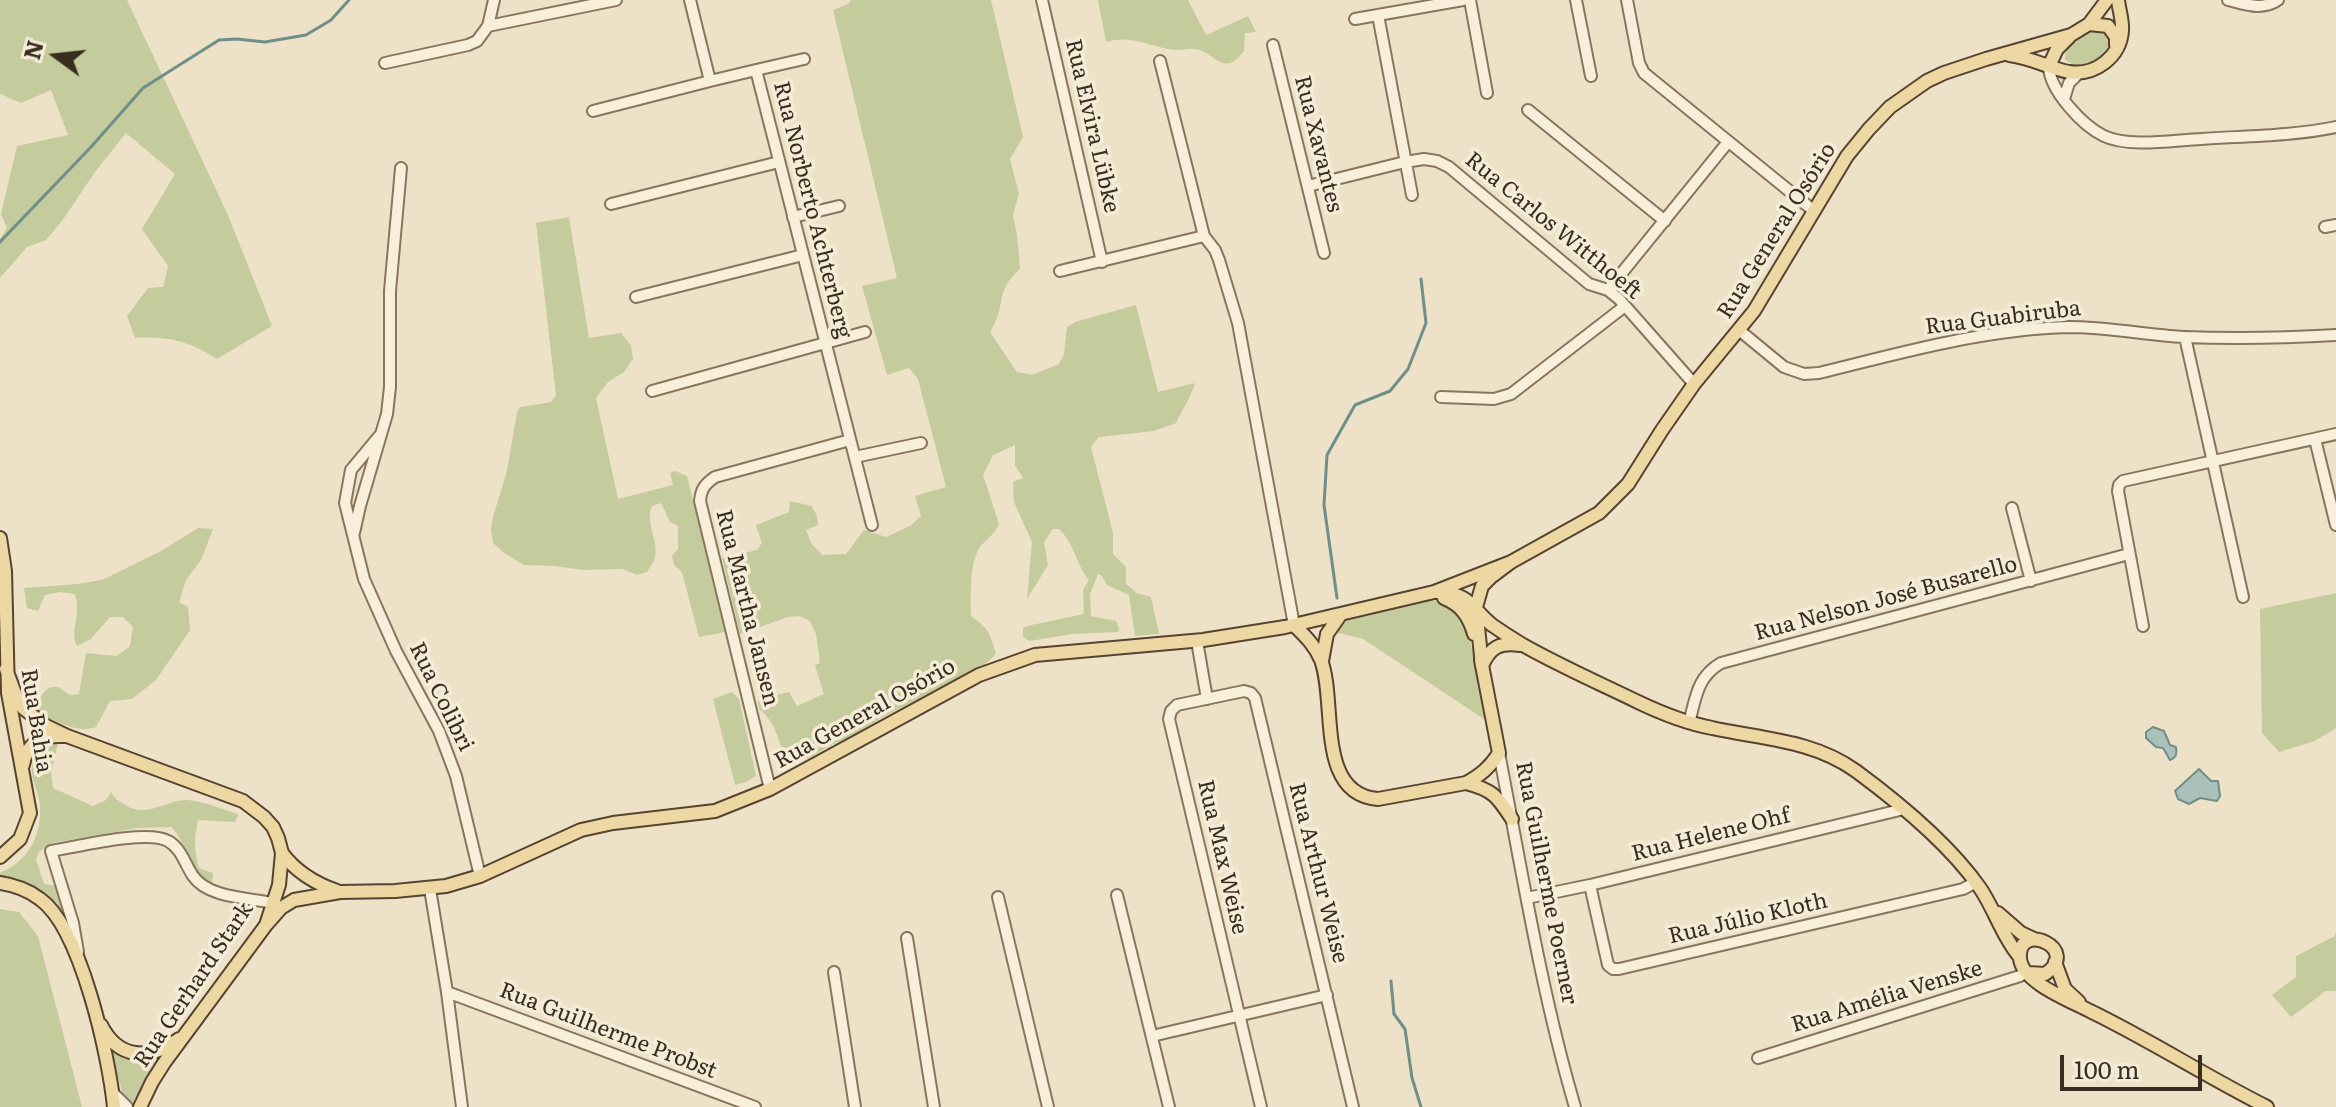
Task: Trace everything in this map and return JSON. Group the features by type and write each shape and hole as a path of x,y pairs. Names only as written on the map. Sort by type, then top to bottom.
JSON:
{"main road":[{"name":"Rua General Osório","path":"1476,607 1482,586 1491,577 1511,562 1599,513 1628,484 1694,384 1739,330 1780,270 1847,156 1890,107 1936,77 2071,35 2089,24 2107,0"},
{"path":"2002,54 2052,60 2064,71 2079,73 2100,67 2114,52 2122,30 2118,0"},
{"path":"2089,24 2108,26 2113,31 2116,37 2114,52"},
{"path":"2052,60 2071,35"},
{"name":"Rua Bahia","path":"0,538 5,571 6,669 10,711 30,813 20,839 0,857"},
{"name":"Rua General Osório","path":"266,925 281,908 294,900 340,892 430,889 464,882 581,830 613,823 703,814 731,806 770,789 979,675 1009,662 1077,649 1197,641 1294,625 1417,597 1511,562"},
{"path":"1434,592 1466,599 1493,625 1524,645 1689,723 1771,737 1842,761 1904,809 1948,850 1976,882 2010,946 2040,985 2087,1009 2245,1102 2267,1107"},
{"name":"Rua General Osório","path":"1417,597 1444,598 1461,607 1472,628 1482,666"},
{"path":"1476,607 1482,666"},
{"path":"1341,614 1327,634 1322,661 1337,766 1340,776 1353,791 1378,799 1466,783 1486,770 1499,753"},
{"path":"1294,625 1322,661"},
{"path":"1482,666 1495,646 1507,643 1524,645"},
{"name":"Rua Guilherme Poerner","path":"1482,666 1499,753"},
{"path":"6,669 16,696 33,718 67,736 243,801 273,827 282,853"},
{"path":"22,770 24,755 32,743 50,735 67,736"},
{"path":"1466,783 1494,794 1512,819"},
{"name":"Rua General Osório","path":"282,853 311,880 340,892"},
{"name":"Rua Gerhard Stark","path":"140,1107 152,1082 185,1034 266,925 281,874 282,853"},
{"path":"0,883 18,886 41,899 60,920 78,955 94,1011 114,1107"},
{"path":"1990,905 2021,933 2051,944 2065,989 2087,1009"},
{"path":"2019,956 2025,944 2034,939"},
{"path":"2027,972 2045,974 2055,962"},
{"path":"94,1011 106,1034 131,1052 154,1052 185,1034"}],"street":[{"path":"385,63 477,41 488,26 494,0"},
{"path":"488,26 616,0"},
{"path":"690,0 710,81"},
{"name":"Rua Elvira Lübke","path":"1042,0 1102,262"},
{"path":"1355,19 1463,0"},
{"path":"1470,0 1487,93"},
{"path":"1576,0 1591,76"},
{"path":"1627,0 1639,63 1644,73 1814,211"},
{"path":"2228,0 2252,6 2264,6 2278,0"},
{"path":"1378,15 1412,195"},
{"name":"Rua Xavantes","path":"1273,45 1324,253"},
{"path":"756,70 804,59"},
{"path":"2052,60 2052,83 2081,120 2105,137 2133,142 2306,133 2336,127"},
{"path":"1160,61 1204,236 1219,260 1238,323 1294,625"},
{"name":"Rua Norberto Achterberg","path":"593,111 756,70 850,440"},
{"path":"2064,99 2069,83 2079,73"},
{"path":"1528,110 1665,221"},
{"path":"1608,290 1728,142"},
{"name":"Rua Carlos Witthoeft","path":"1308,186 1424,159 1449,167 1589,284 1608,290 1694,384"},
{"path":"611,204 779,162"},
{"name":"Rua Colibri","path":"353,539 387,414 390,291 401,168"},
{"path":"793,217 839,206"},
{"path":"1060,271 1204,236"},
{"path":"636,297 803,255"},
{"path":"1441,397 1494,399 1511,394 1625,306"},
{"name":"Rua Guabiruba","path":"1739,330 1784,367 1804,374 1960,339 2066,327 2185,337 2336,335"},
{"path":"652,391 865,332"},
{"path":"2185,337 2243,597"},
{"name":"Rua Colibri","path":"381,434 351,470 345,503 353,539 371,593 396,651 439,731 456,776 480,876"},
{"path":"2143,626 2118,491 2123,481 2336,434"},
{"path":"2315,439 2336,525"},
{"path":"850,440 872,525"},
{"name":"Rua Martha Jansen","path":"770,789 700,501 701,493 706,483 715,477 850,440"},
{"path":"855,457 921,443"},
{"path":"356,463 367,466 371,471"},
{"path":"345,503 360,506"},
{"path":"2012,508 2031,581"},
{"name":"Rua Nelson José Busarello","path":"1689,723 1701,684 1708,671 1721,663 2129,554"},
{"path":"1197,641 1207,699"},
{"name":"Rua Arthur Weise","path":"1207,699 1244,691 1255,698 1353,1107"},
{"name":"Rua Max Weise","path":"1207,699 1177,705 1169,719 1261,1107"},
{"name":"Rua Guilherme Poerner","path":"1499,753 1527,898 1575,1107"},
{"name":"Rua Helene Ohf","path":"1527,898 1904,809"},
{"path":"78,955 73,923 51,851 113,840 162,839 177,849 202,886 215,892 273,903"},
{"name":"Rua Júlio Kloth","path":"1590,885 1608,965 1619,969 1963,889 1976,882"},
{"path":"430,889 463,1107"},
{"path":"1117,895 1169,1107"},
{"path":"998,897 1048,1107"},
{"path":"907,938 934,1107"},
{"path":"834,972 855,1107"},
{"name":"Rua Amélia Venske","path":"1758,1058 2027,972"},
{"name":"Rua Guilherme Probst","path":"447,992 755,1107"},
{"path":"1152,1036 1327,995"},
{"path":"112,1092 127,1107"}],"green space":[{"path":"0,0 127,0 228,215 272,326 217,359 178,341 135,338 127,316 148,288 163,287 168,266 142,229 175,174 126,133 46,240 27,247 0,278 0,239 7,228 1,214 17,146 68,135 51,90 21,103 0,94"},
{"path":"851,0 991,0 1023,137 1010,159 1019,194 1013,215 1020,269 1007,284 990,332 1017,372 1032,375 1059,364 1064,354 1067,327 1075,322 1136,305 1158,392 1195,383 1176,423 1154,431 1099,437 1091,447 1113,533 1113,554 1126,567 1126,584 1137,593 1151,597 1159,634 1135,636 1129,595 1107,585 1098,574 1090,594 1091,616 1116,621 1118,632 1072,634 1029,641 1023,637 1023,628 1027,626 1084,614 1083,590 1089,580 1064,535 1059,529 1053,529 1044,542 1048,565 1027,599 1032,542 1014,502 1013,482 1023,478 1015,465 1015,445 993,455 983,475 999,524 978,550 972,574 971,616 988,632 996,654 982,667 881,718 850,738 794,762 785,757 775,731 759,709 758,702 789,692 797,706 824,694 815,665 820,663 816,634 810,621 799,616 740,634 722,558 757,550 762,543 756,525 789,512 790,501 812,506 818,525 806,530 811,543 822,555 846,554 864,530 886,537 910,526 921,516 915,496 946,487 918,379 909,368 887,375 862,286 897,278 833,10"},
{"path":"1098,0 1188,0 1206,35 1248,16 1256,32 1245,33 1244,51 1230,63 1220,62 1195,49 1175,50 1124,39 1106,42"},
{"path":"2099,30 2105,31 2111,40 2099,59 2078,65 2065,59 2072,44"},
{"path":"569,217 589,338 621,333 631,346 633,359 624,372 608,382 596,398 618,499 673,485 670,473 675,471 687,476 725,632 699,637 682,572 674,565 672,556 678,549 678,526 670,522 661,503 652,506 650,513 656,547 654,560 647,572 637,575 623,569 582,570 524,565 493,543 493,517 507,471 517,412 520,407 551,402 556,395 536,223"},
{"path":"198,528 213,529 201,560 186,580 179,602 188,607 190,630 156,680 132,699 110,701 96,727 70,727 36,710 34,701 40,700 49,688 58,687 70,695 79,694 86,653 117,656 130,646 133,627 123,617 110,617 91,639 77,646 74,634 75,594 60,592 45,595 38,611 27,608 24,588 102,580 161,551"},
{"path":"2336,593 2336,728 2315,741 2279,752 2262,733 2260,609"},
{"path":"1431,600 1454,608 1466,622 1487,721 1363,639 1335,632 1346,621"},
{"path":"732,692 739,699 756,776 735,785 713,699"},
{"path":"53,741 58,744 51,771 53,788 93,806 106,800 111,792 133,809 149,809 188,800 238,814 235,822 198,820 195,844 197,862 199,868 213,873 212,882 203,882 172,827 137,828 51,843 39,852 36,859 44,884 57,886 66,914 37,889 0,877 0,873 18,862 36,837 40,805 32,764 35,754"},
{"path":"0,909 19,912 38,936 82,1107 0,1107"},
{"path":"2336,932 2336,991 2326,991 2291,1017 2272,995 2296,977 2296,956 2335,936"},
{"path":"110,1049 133,1058 159,1058 132,1103 123,1095"}],"water":[{"path":"2153,727 2164,731 2170,745 2176,747 2176,755 2172,759 2163,748 2156,747 2146,738 2146,732"},
{"path":"2199,769 2211,781 2218,781 2220,796 2217,801 2200,798 2189,804 2178,799 2175,791"}],"waterway":[{"path":"0,242 143,88 219,40 265,42 306,35 331,20 349,0"},
{"path":"1337,598 1324,505 1327,455 1355,405 1390,391 1408,369 1426,323 1421,279"},
{"path":"1391,981 1394,1014 1405,1029 1412,1078 1421,1107"}]}
